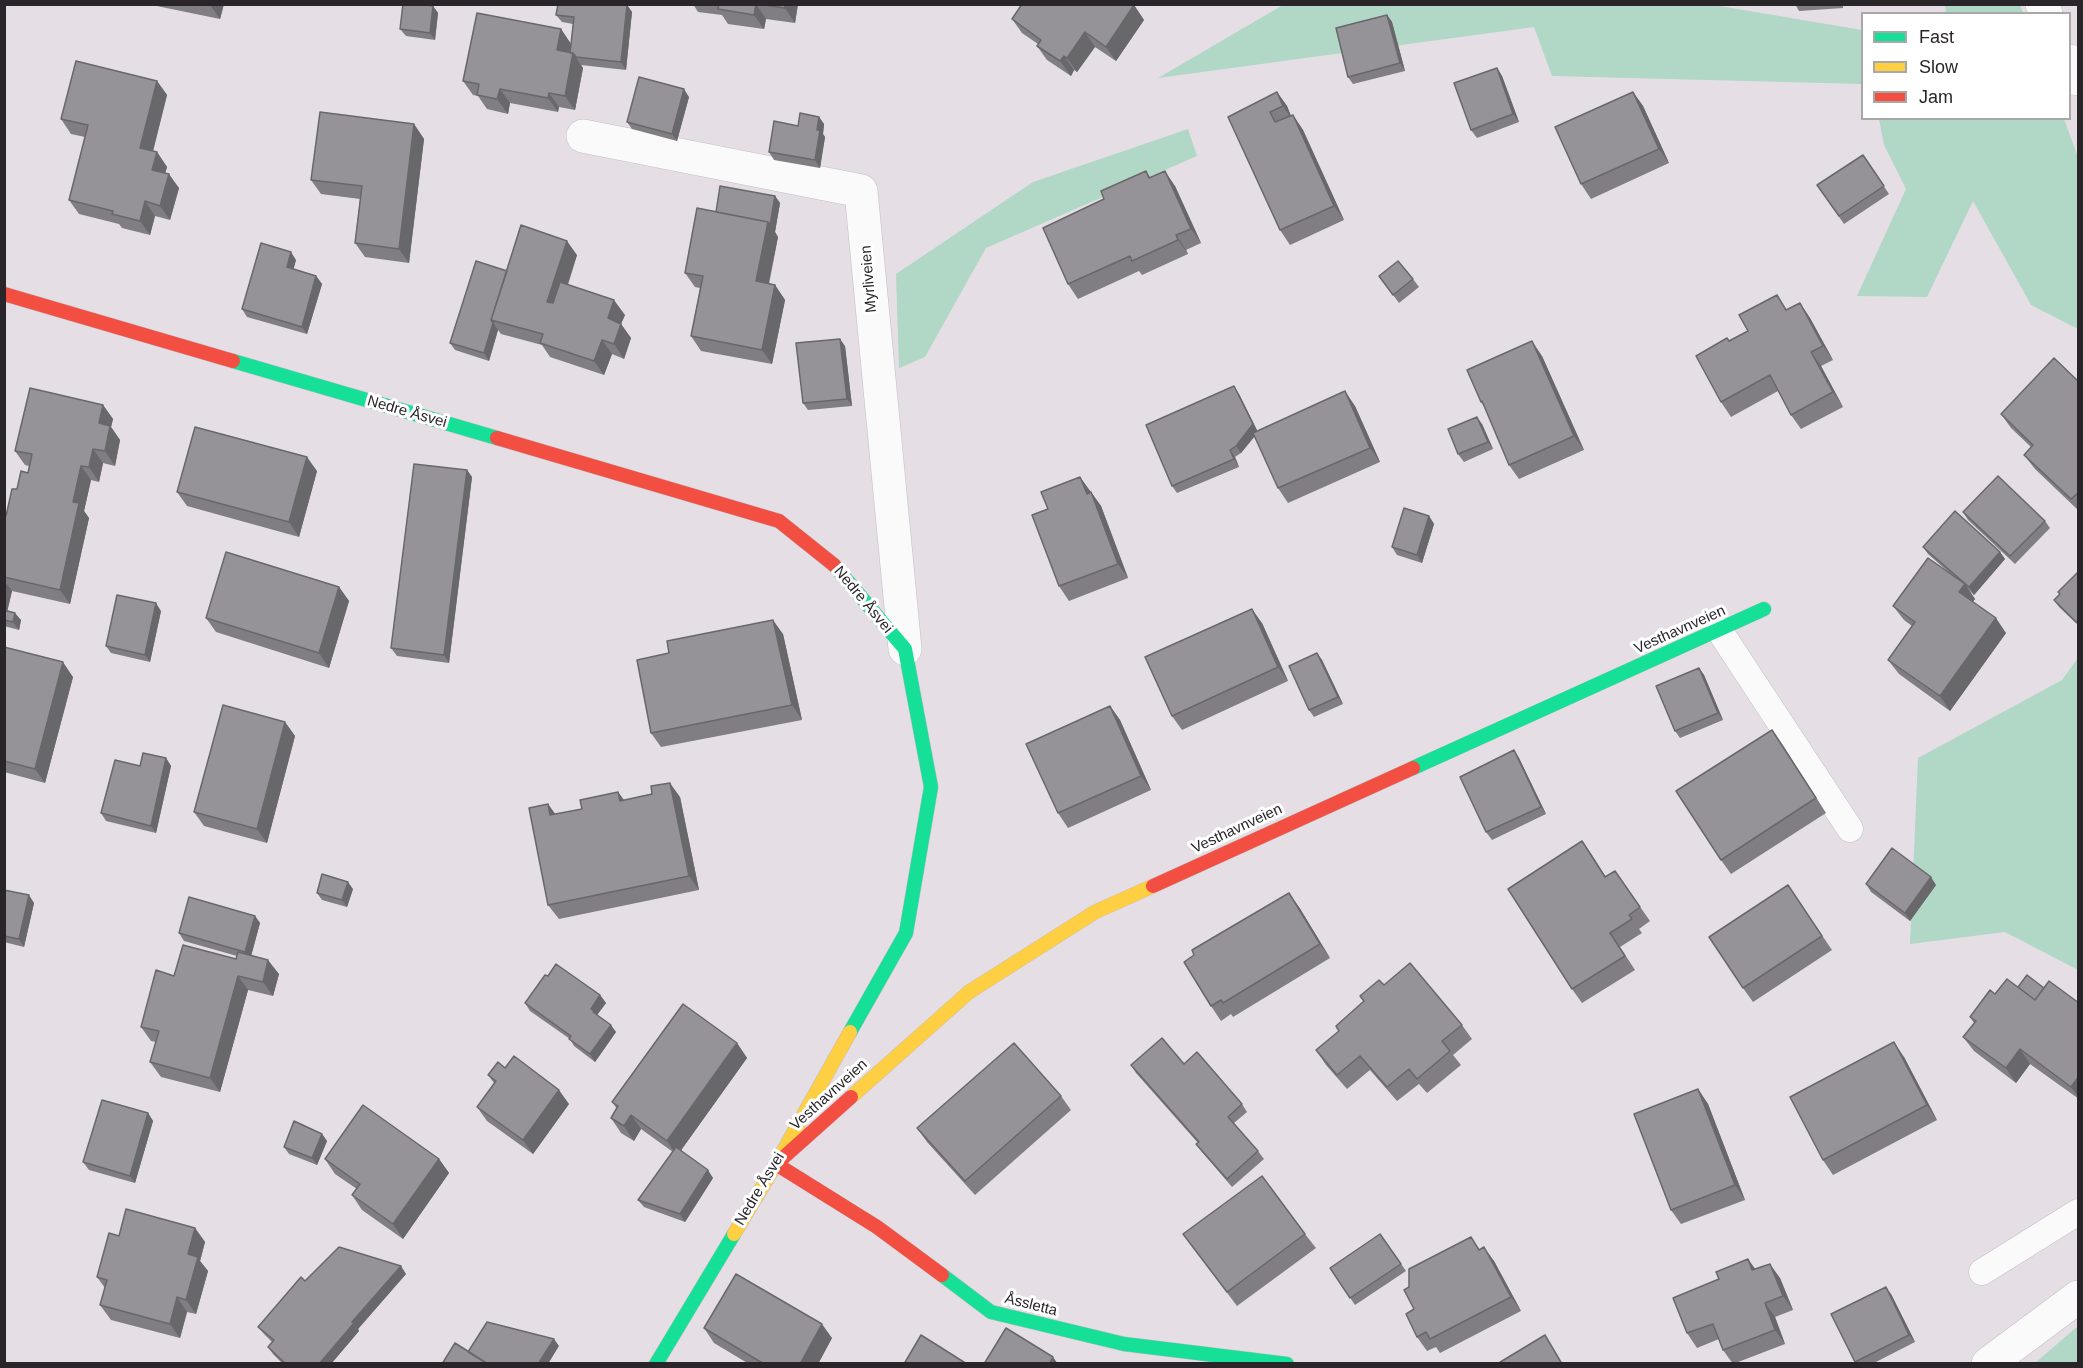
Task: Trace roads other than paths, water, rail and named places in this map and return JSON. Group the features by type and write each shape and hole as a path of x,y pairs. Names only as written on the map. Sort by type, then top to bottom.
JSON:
{"street":[{"path":"2071,63 2079,79"},
{"name":"Myrliveien","path":"583,136 861,191 905,649"},
{"name":"Nedre Åsvei","path":"4,294 779,521 837,567 905,649 931,787 906,933 776,1164 656,1364"},
{"name":"Vesthavnveien","path":"776,1164 969,992 1095,912 1764,609"},
{"name":"Åssletta","path":"776,1164 877,1227 991,1312 1124,1344 1287,1364"},
{"path":"1988,1364 2079,1297"}],"lane":[{"path":"1719,630 1850,829"},
{"path":"1982,1272 2079,1212"}]}
